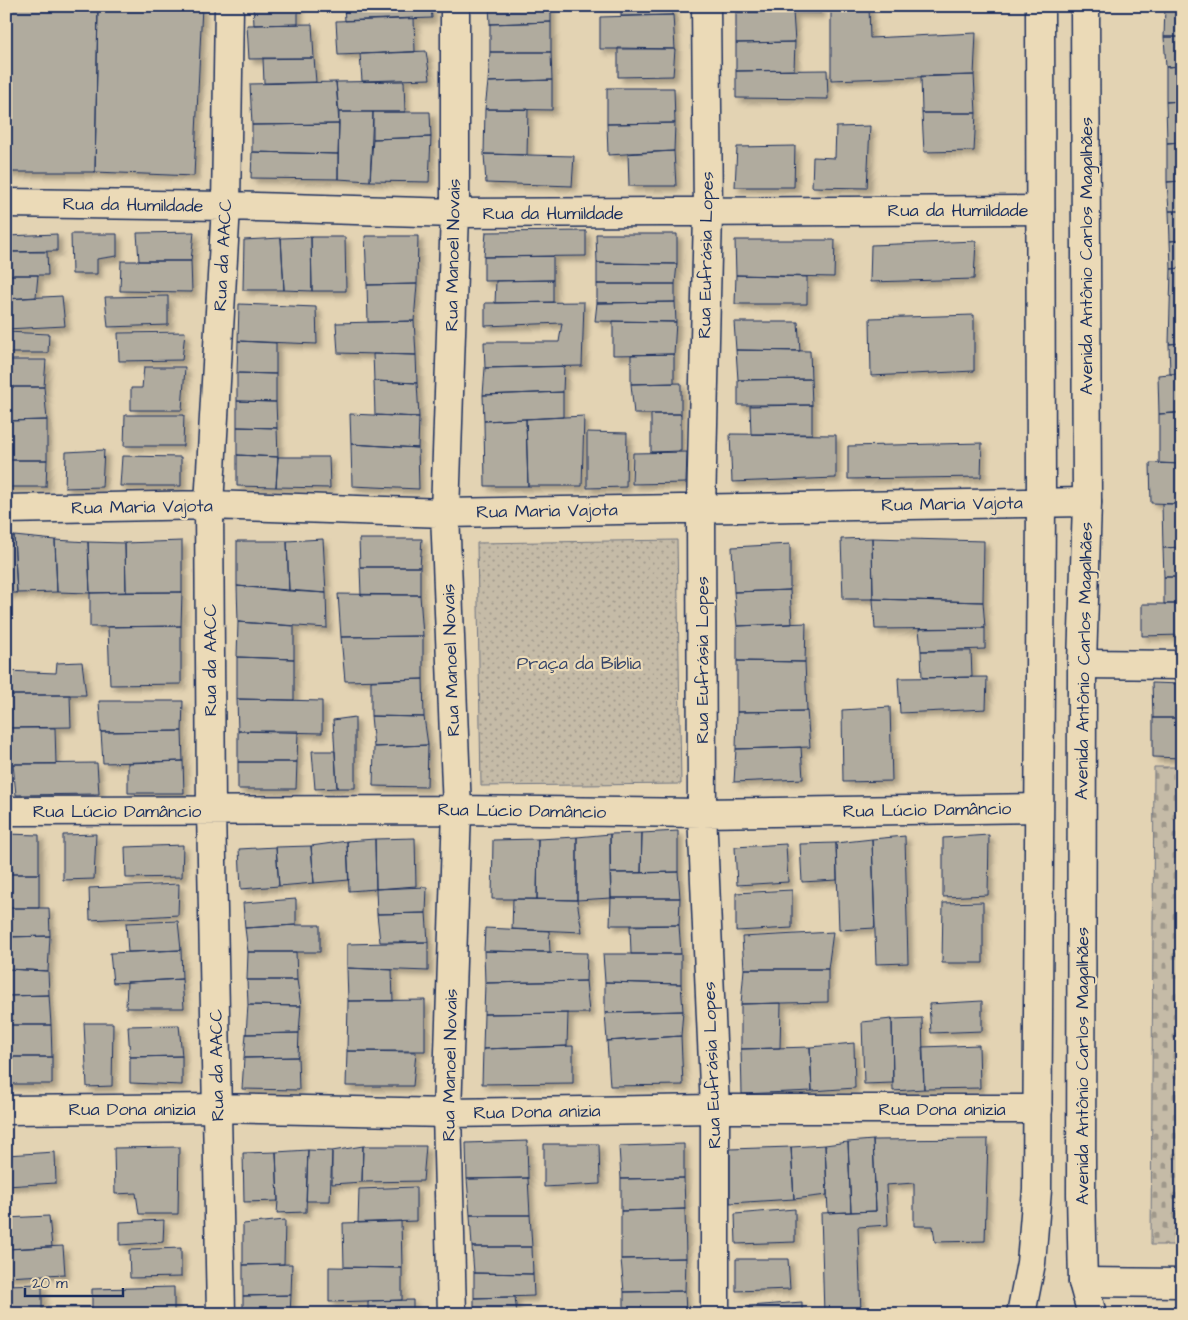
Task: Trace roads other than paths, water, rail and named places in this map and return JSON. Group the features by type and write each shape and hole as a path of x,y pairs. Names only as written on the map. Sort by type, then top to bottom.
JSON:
{"street":[{"name":"Rua da AACC","path":"221,1314 211,810 209,505 226,206 229,6"},
{"name":"Rua Manoel Novais","path":"452,1314 447,1113 457,810 445,513 455,213 455,6"},
{"name":"Rua Eufrásia Lopes","path":"706,6 708,213 701,509 702,813 715,1109 715,1314"},
{"path":"1021,1314 1031,1263 1037,1200 1041,502 1040,6"},
{"name":"Avenida Antônio Carlos Magalhães","path":"1085,6 1087,502 1082,664 1081,1194 1083,1282 1092,1314"},
{"name":"Rua da Humildade","path":"6,203 226,206 455,213 1040,210"},
{"name":"Rua Maria Vajota","path":"6,509 209,505 445,513 1087,502"},
{"path":"1082,664 1182,665"},
{"name":"Rua Lúcio Damâncio","path":"6,811 457,810 702,813 1038,808"},
{"name":"Rua Dona anizia","path":"6,1110 218,1108 447,1113 715,1109 1038,1109"},
{"path":"1083,1282 1182,1283"}],"park label":[{"name":"Praça da Bíblia","path":"579,663"}]}
